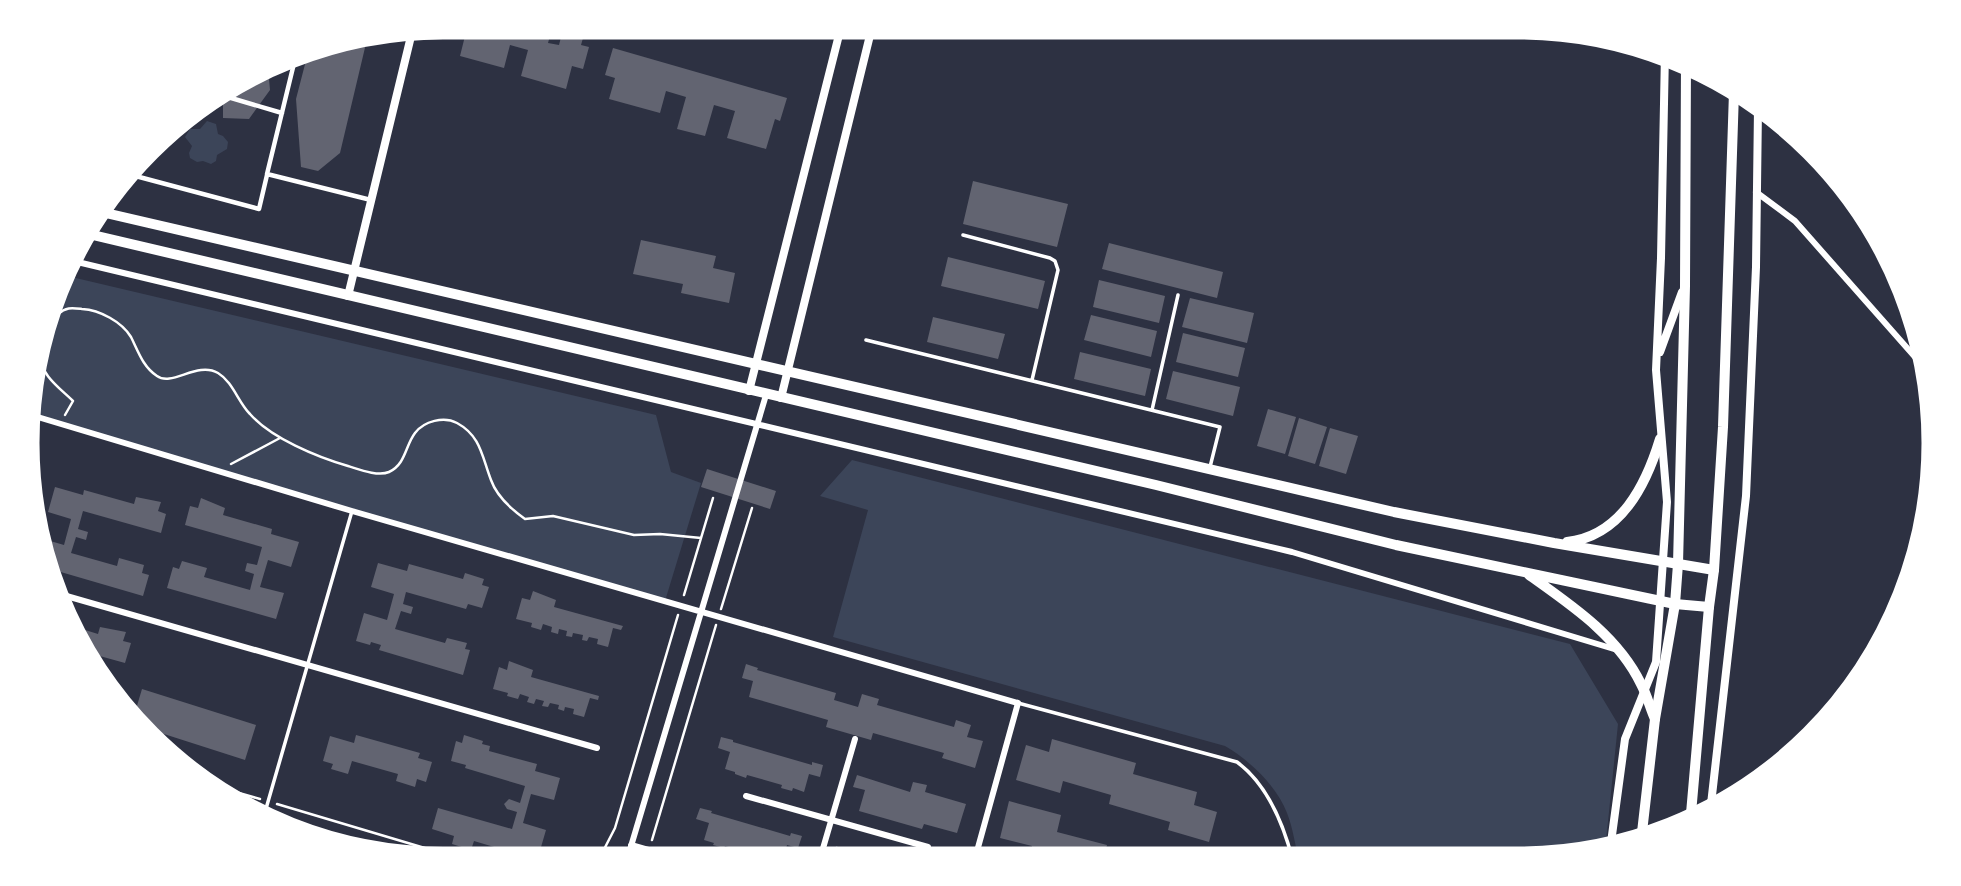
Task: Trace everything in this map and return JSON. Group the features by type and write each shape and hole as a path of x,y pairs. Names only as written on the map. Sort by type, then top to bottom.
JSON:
{"main road":[{"path":"1642,831 1655,719 1675,604 1678,564 1685,286 1686,71"},
{"path":"1691,812 1714,570 1723,427 1734,97"},
{"path":"106,213 1394,512 1553,543 1714,570"},
{"path":"92,235 1156,485 1396,545 1675,604 1709,607"},
{"path":"1553,543 1578,541 1591,536 1624,511 1637,497 1650,473 1660,439"},
{"path":"1524,571 1568,602 1603,632 1619,650 1644,691 1655,719"}],"street":[{"path":"749,391 839,35"},
{"path":"780,398 870,35"},
{"path":"348,296 411,36"},
{"path":"1611,840 1625,739 1656,662 1667,502 1660,439 1657,361 1664,62"},
{"path":"135,176 259,209 294,63"},
{"path":"228,97 282,113"},
{"path":"1711,802 1746,496 1756,267 1758,113"},
{"path":"267,174 371,200"},
{"path":"1756,192 1795,221 1917,359"},
{"path":"78,262 1292,552 1619,650"},
{"path":"1657,361 1685,286"},
{"path":"629,851 766,395"},
{"path":"36,416 352,511 1018,703 977,851"},
{"path":"65,595 597,748"},
{"path":"822,851 855,739"},
{"path":"746,796 928,847"},
{"path":"631,845 649,851"}],"lane":[{"path":"963,235 1055,261 1058,271 1032,381"},
{"path":"1152,410 1178,295"},
{"path":"866,340 1220,427 1209,470"},
{"path":"266,810 352,511"},
{"path":"1018,703 1236,761 1248,772 1274,811 1290,851"}],"path":[{"path":"56,315 66,308 93,309 111,319 129,334 142,359 155,375 162,379 171,379 197,369 217,372 232,388 250,415 280,438 346,465 377,473 388,472 402,461 415,432 435,419 454,421 470,431 482,448 492,482 509,509 525,519 553,516 634,535 660,534 701,538"},
{"path":"42,366 49,378 73,401 60,423"},
{"path":"219,471 280,438"},
{"path":"603,851 615,828 713,498"},
{"path":"649,851 751,508"},
{"path":"231,791 433,851"}],"shaded area":[{"path":"207,121 216,124 218,134 228,142 227,149 217,155 216,161 211,164 190,158 192,146 185,137 190,129 200,129"},
{"path":"71,277 656,415 671,472 701,483 665,601 36,416 38,390 49,337"},
{"path":"852,460 1570,644 1618,724 1606,841 1571,848 1518,851 1297,851 1289,819 1276,793 1253,766 1225,746 833,637 868,510 820,496"}],"building":[{"path":"462,35 550,35 548,43 559,45 562,35 570,35 583,38 581,45 589,47 583,69 572,66 566,89 521,76 528,50 510,45 504,68 460,56 465,36"},
{"path":"366,42 340,153 318,171 301,167 296,99 306,59"},
{"path":"613,48 787,98 780,121 775,119 766,149 727,138 735,111 714,105 705,136 677,129 686,97 666,91 660,113 609,99 615,78 605,75"},
{"path":"269,74 270,90 249,119 223,118 223,100"},
{"path":"973,181 1068,204 1057,247 963,224"},
{"path":"641,240 716,256 713,268 735,273 729,303 681,293 683,284 633,274"},
{"path":"1109,243 1223,272 1217,298 1102,269"},
{"path":"948,257 1045,281 1038,309 941,286"},
{"path":"1099,280 1165,296 1159,323 1093,307"},
{"path":"1190,298 1254,313 1247,343 1182,327"},
{"path":"1091,315 1157,331 1151,357 1084,340"},
{"path":"933,317 1005,334 998,359 927,342"},
{"path":"1183,333 1245,348 1238,377 1176,362"},
{"path":"1080,352 1151,369 1145,396 1074,379"},
{"path":"1173,371 1240,387 1233,416 1166,399"},
{"path":"1268,409 1296,417 1285,454 1257,446"},
{"path":"1299,418 1327,427 1315,464 1288,456"},
{"path":"1330,428 1358,436 1346,474 1319,466"},
{"path":"707,469 776,491 770,509 701,487"},
{"path":"55,487 83,495 84,490 134,504 136,497 161,502 158,511 166,514 161,533 83,511 78,529 88,532 86,540 76,537 71,553 117,566 119,558 144,565 142,573 149,575 143,596 56,571 47,540 64,545 71,519 48,512"},
{"path":"201,498 225,508 223,515 272,529 271,534 299,542 291,567 268,560 260,587 284,593 276,619 167,588 173,567 179,569 182,561 207,568 204,577 250,590 254,574 245,571 247,563 257,565 262,547 185,525 190,506 198,508"},
{"path":"378,563 407,571 409,564 463,579 465,573 484,579 482,585 489,587 482,608 468,604 466,609 406,592 403,604 413,607 411,614 401,611 395,629 445,643 447,638 467,643 465,649 470,650 463,675 379,650 381,645 356,641 364,613 387,620 394,594 371,587"},
{"path":"533,591 556,600 554,607 623,626 621,630 613,628 608,647 597,644 598,639 589,637 587,641 582,640 583,635 573,633 572,637 566,636 567,631 559,629 558,634 551,632 552,627 543,624 541,630 531,627 532,623 516,619 522,598 530,600"},
{"path":"100,627 126,632 123,641 131,643 125,663 95,655 80,628 98,634"},
{"path":"509,661 533,670 531,677 599,696 598,700 590,698 584,717 573,714 574,709 558,709 559,705 550,703 548,707 542,706 544,701 536,699 534,704 527,702 529,697 520,694 518,699 507,696 508,693 493,689 499,667 507,670"},
{"path":"746,664 758,668 757,670 836,693 834,700 858,707 862,694 879,699 877,705 954,727 956,720 971,725 967,737 983,741 975,768 942,758 944,753 873,733 871,740 826,727 828,720 749,697 753,681 742,678"},
{"path":"142,689 256,725 245,760 155,731 135,711"},
{"path":"356,735 420,753 418,758 432,762 426,782 417,779 415,787 396,781 398,774 352,761 348,774 331,769 333,764 323,761 330,736 354,743"},
{"path":"464,735 483,741 482,744 490,746 489,751 537,764 535,771 560,778 554,800 531,794 523,823 546,830 540,851 512,847 511,851 508,851 474,841 471,850 452,844 454,836 432,829 438,808 512,829 517,812 507,809 504,804 509,799 520,803 525,786 465,768 466,765 451,761 456,741 462,743"},
{"path":"721,737 812,765 812,762 823,765 820,777 809,774 804,792 735,774 725,769 730,752 718,748"},
{"path":"1052,739 1136,763 1133,774 1197,792 1194,805 1217,812 1209,842 1168,830 1170,822 1109,804 1111,795 1063,781 1060,793 1016,780 1026,745 1049,752"},
{"path":"857,775 910,792 913,782 927,785 925,792 966,804 957,833 924,824 922,829 859,811 865,790 853,787"},
{"path":"1009,801 1061,815 1057,832 1107,845 1106,851 1031,851 1032,846 1000,838"},
{"path":"700,808 790,836 791,833 802,836 798,848 787,845 786,851 742,851 713,845 714,843 704,840 709,823 696,819"}]}
